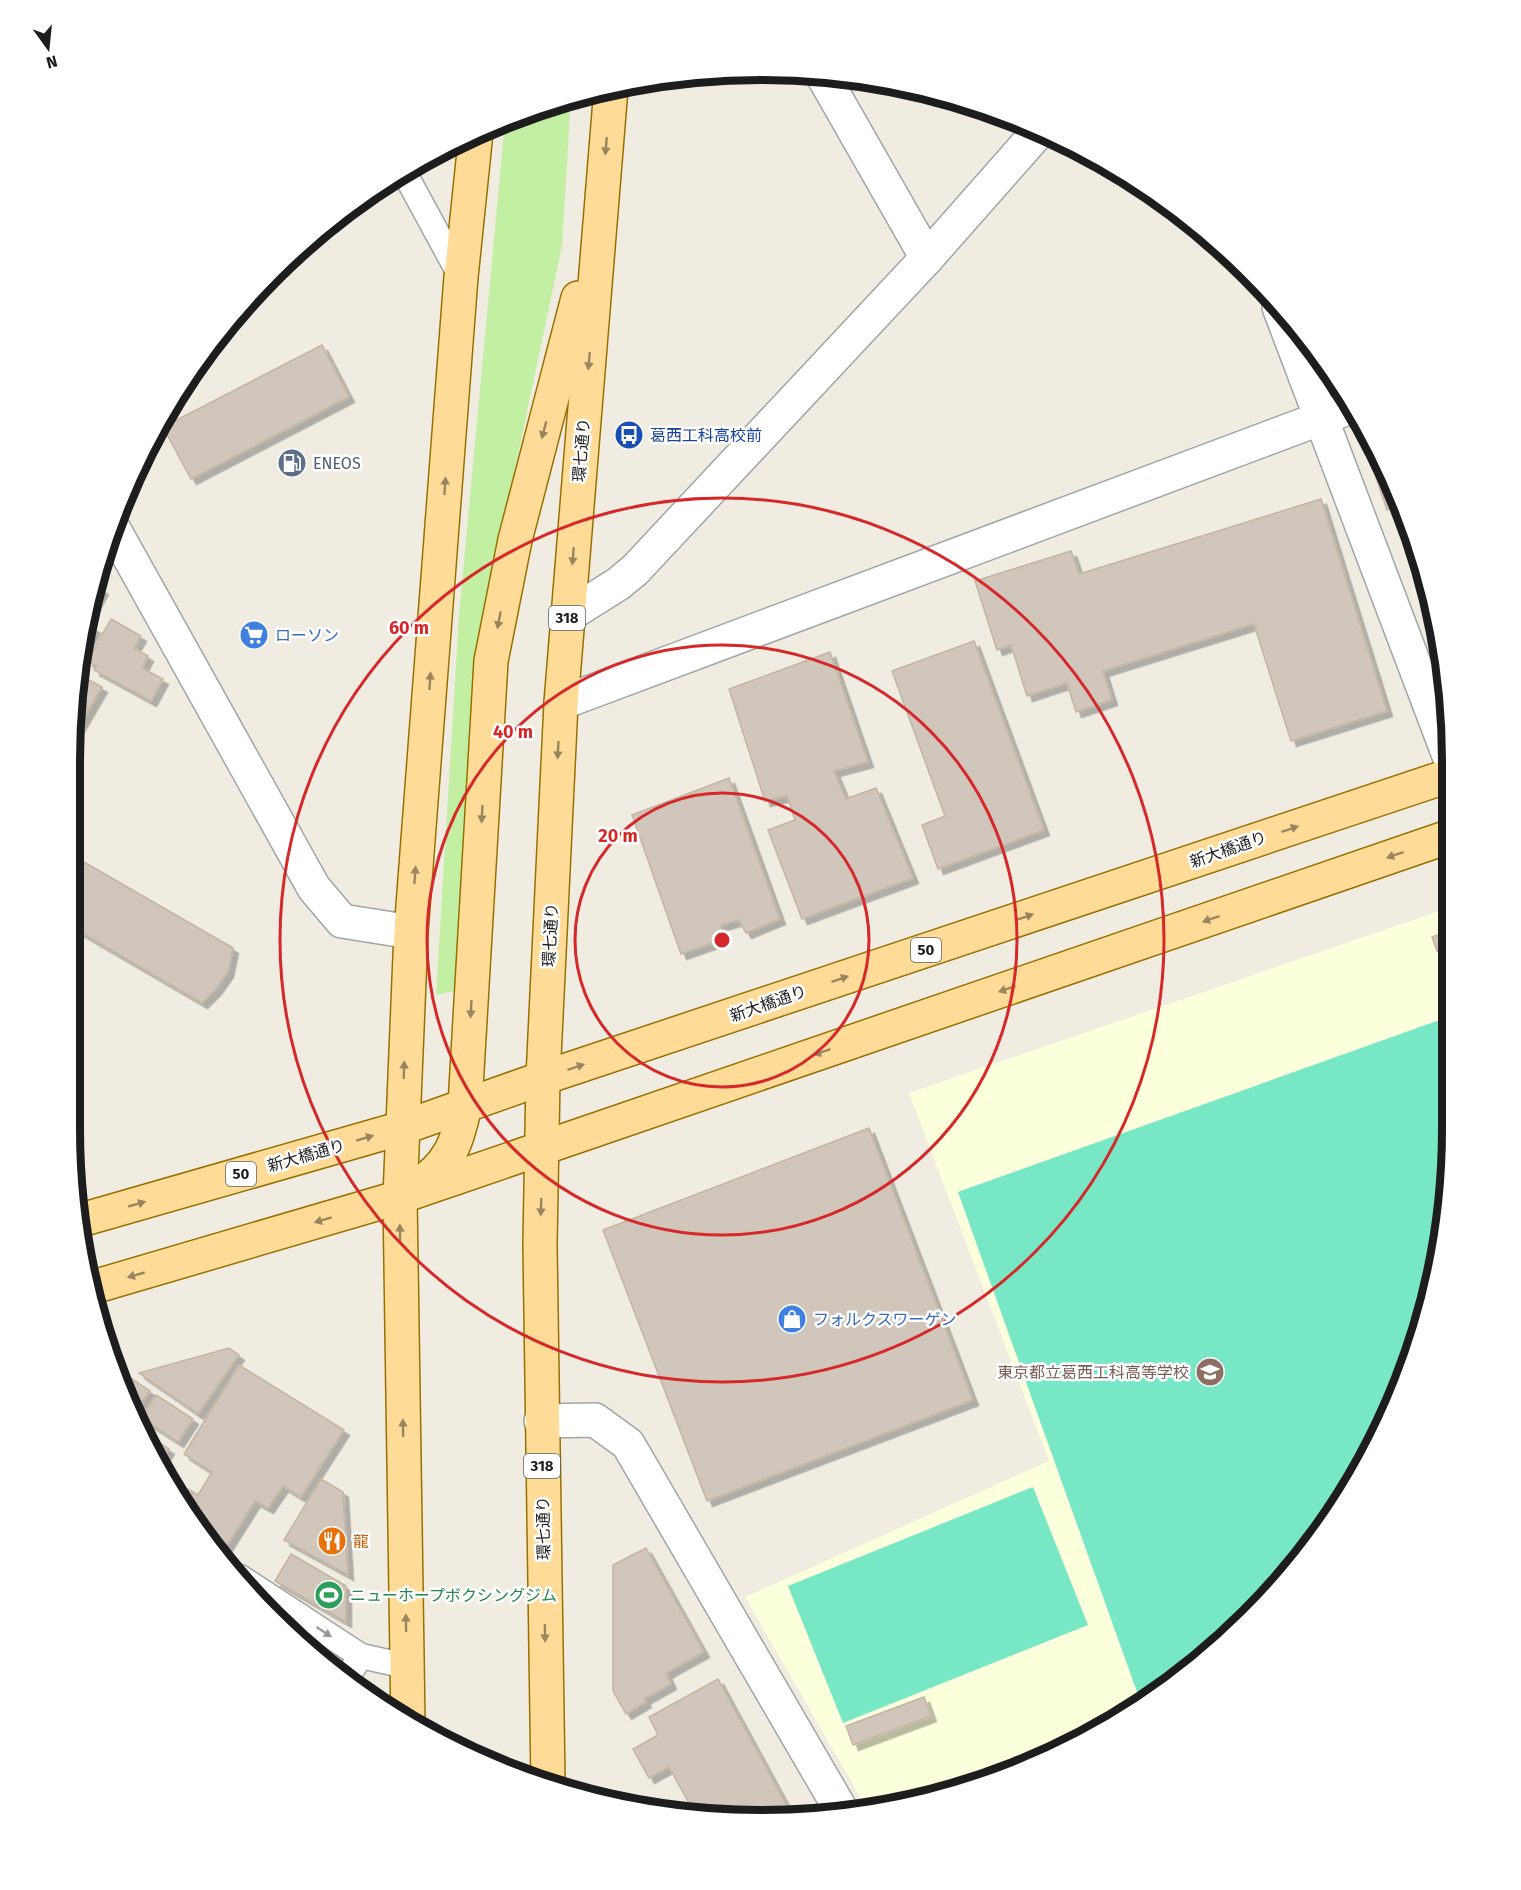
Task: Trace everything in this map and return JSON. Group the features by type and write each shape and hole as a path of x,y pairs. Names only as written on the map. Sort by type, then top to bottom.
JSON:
{"main road":[{"name":"環七通り","path":"548,1776 541,1421 540,1244 543,1078 561,703 610,97"},
{"path":"408,1711 400,1197 402,1128 411,932 461,276 475,143"},
{"path":"400,1197 430,1177 445,1162 460,1133 465,1105 490,661 515,540 601,211"},
{"name":"新大橋通り","path":"85,1219 402,1128 543,1078 1442,778"},
{"path":"98,1286 400,1197 1442,839"}],"street":[{"path":"827,83 927,258"},
{"path":"567,616 618,584 635,570 927,258 1034,137"},
{"path":"1287,328 1441,737"},
{"path":"561,703 1344,410"},
{"path":"118,537 314,888 342,921 411,932"},
{"path":"541,1421 594,1420 628,1444 839,1806"}],"lane":[{"path":"409,178 461,276"},
{"path":"256,1588 361,1656 406,1666"},
{"path":"350,1673 361,1656"}],"shaded area":[{"name":"東京都立葛西工科高等学校","path":"1442,910 1442,1130 1436,1218 1428,1262 1418,1306 1390,1390 1371,1431 1327,1508 1273,1579 1242,1611 1210,1642 1139,1696 1062,1740 1021,1759 937,1787 863,1802 745,1597 1049,1461 909,1093"}],"green space":[{"path":"570,107 562,246 481,630 462,989 436,995 459,615 504,129"},
{"path":"1442,1019 1442,1130 1436,1218 1418,1306 1390,1390 1371,1431 1327,1508 1273,1579 1210,1642 1139,1696 958,1192"},
{"path":"1033,1487 1088,1625 843,1723 788,1586"}],"building":[{"path":"322,345 349,397 191,479 165,431 169,424"},
{"path":"1368,453 1393,508 1387,510"},
{"path":"1321,499 1387,711 1291,741 1254,624 1103,671 1112,700 1076,712 1067,683 1027,696 1011,645 997,650 975,581 1071,551 1079,574"},
{"path":"111,619 141,636 134,648 148,656 142,668 163,679 151,701 94,670 96,666 87,661"},
{"path":"974,641 1044,830 938,869 922,825 945,816 892,671"},
{"path":"830,652 868,762 834,771 846,799 876,788 913,878 802,919 768,830 795,820 787,796 765,801 729,689"},
{"path":"84,678 102,687 81,723"},
{"path":"729,778 780,919 746,933 739,920 721,925 724,939 681,954 632,815"},
{"path":"80,860 233,948 228,972 202,1003 80,932"},
{"path":"1442,933 1442,950 1437,951 1432,937"},
{"path":"869,1128 973,1400 707,1501 603,1230"},
{"path":"229,1348 239,1355 198,1414 139,1373"},
{"path":"239,1365 344,1430 301,1497 283,1486 268,1508 255,1501 226,1547 219,1543 185,1493 188,1489 198,1495 212,1472 184,1454"},
{"path":"125,1374 150,1391 139,1407"},
{"path":"156,1395 193,1419 178,1442 145,1421 143,1415"},
{"path":"154,1439 169,1449 164,1457"},
{"path":"321,1479 343,1492 348,1575 284,1540"},
{"path":"646,1548 704,1652 666,1673 671,1684 644,1699 646,1702 626,1714 613,1691 613,1565"},
{"path":"291,1554 346,1586 346,1622 275,1581"},
{"path":"718,1679 789,1809 691,1807 669,1767 649,1778 633,1749 658,1735 649,1717"},
{"path":"924,1697 931,1716 853,1745 846,1726"}],"place":[{"name":"葛西工科高校前","path":"629,435"},
{"name":"ENEOS","path":"292,463"},
{"name":"ローソン","path":"254,635"},
{"name":"フォルクスワーゲン","path":"792,1319"},
{"name":"東京都立葛西工科高等学校","path":"1210,1372"},
{"name":"龍","path":"332,1541"},
{"name":"ニューホープボクシングジム","path":"329,1595"}]}
